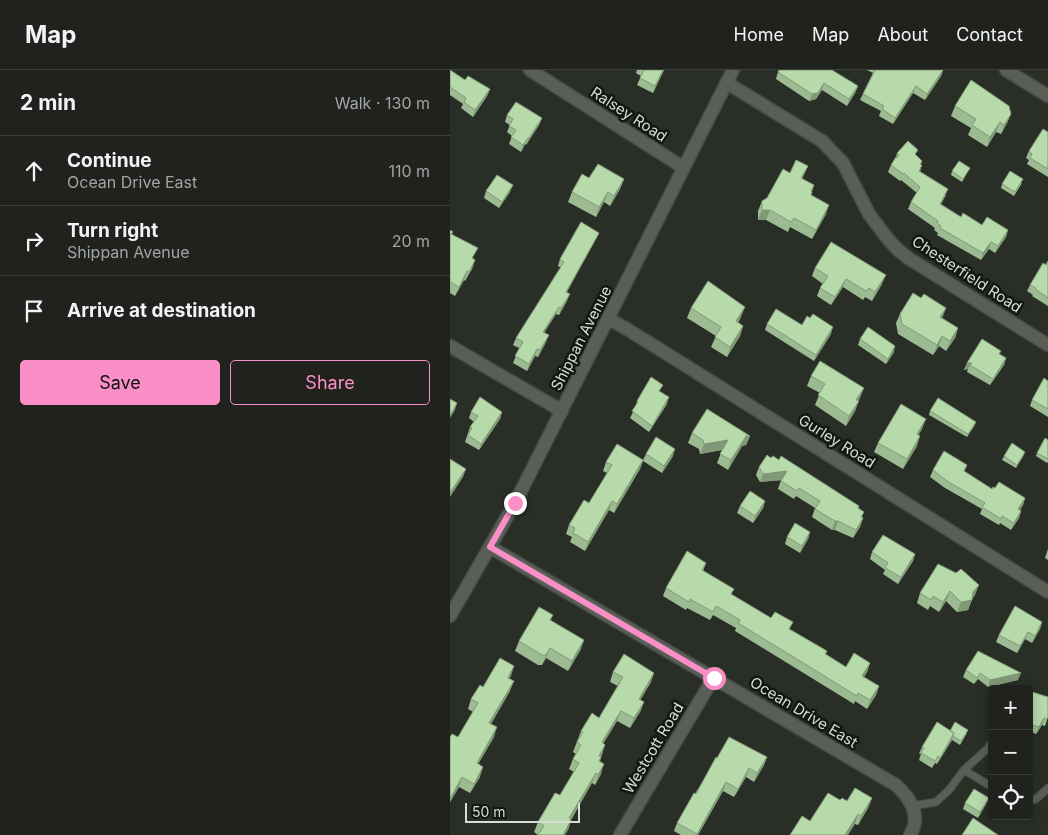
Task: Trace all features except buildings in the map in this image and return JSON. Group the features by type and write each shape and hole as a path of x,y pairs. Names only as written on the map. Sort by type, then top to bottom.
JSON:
{"street":[{"name":"Ralsey Road","path":"530,70 684,168"},
{"name":"Shippan Avenue","path":"450,616 490,547 562,411 733,70"},
{"path":"1006,70 1048,96"},
{"name":"Chesterfield Road","path":"727,83 822,141 833,151 843,163 869,214 902,253 1048,344"},
{"name":"Gurley Road","path":"609,319 636,334 1048,592"},
{"path":"450,346 562,411"},
{"name":"Ocean Drive East","path":"490,547 896,785 906,794 912,806"},
{"name":"Westcott Road","path":"620,835 714,678"},
{"path":"910,835 914,830 915,819 912,806"}],"lane":[{"path":"912,806 936,802 950,790 964,770 988,748"},
{"path":"964,770 988,785"},
{"path":"1033,800 1048,788"}],"route":[{"path":"515,503 490,547 714,678"}]}
